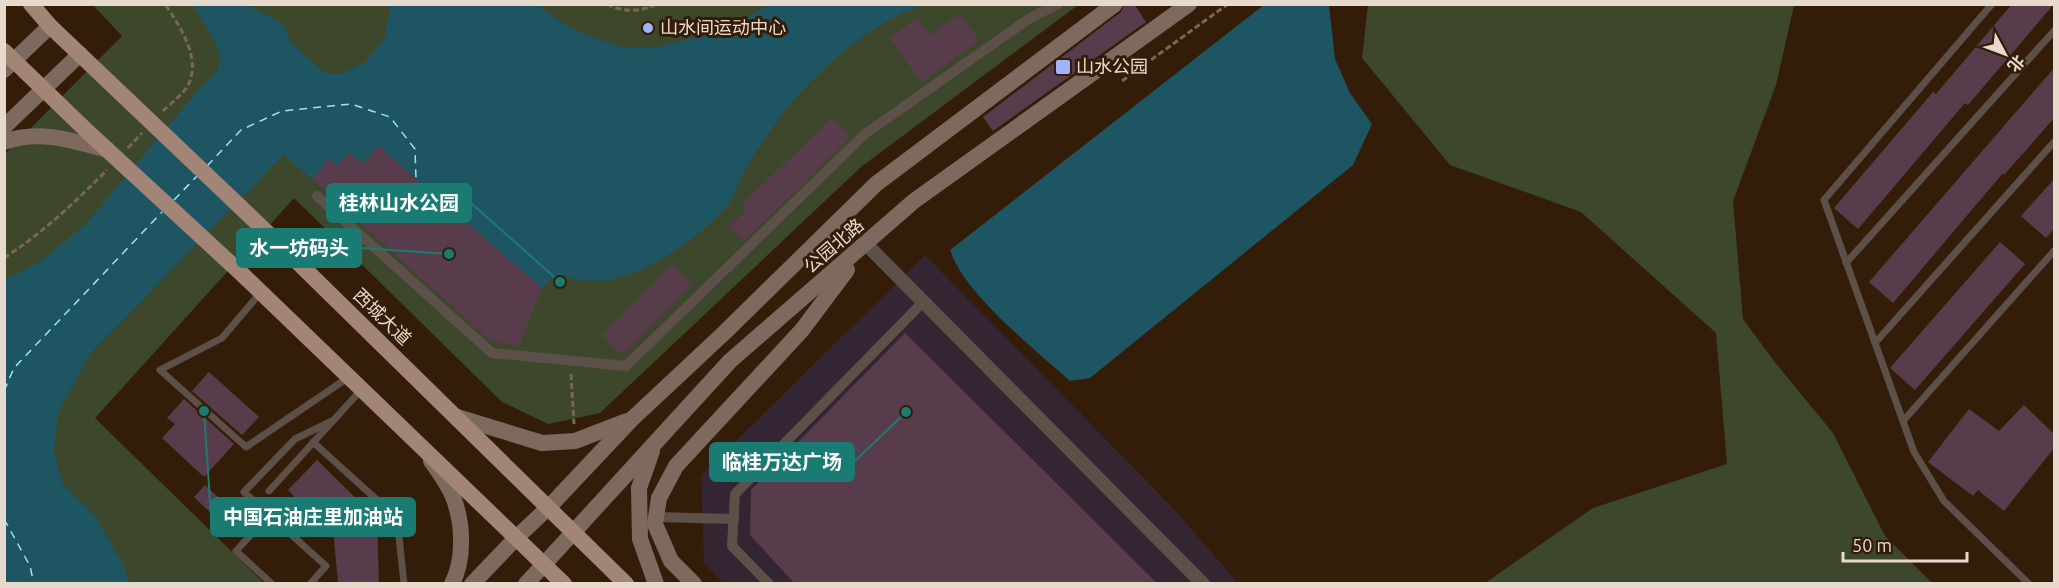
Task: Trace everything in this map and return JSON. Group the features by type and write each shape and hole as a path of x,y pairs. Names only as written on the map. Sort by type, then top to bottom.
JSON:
{"highway":[{"name":"西城大道","path":"31,4 50,26 274,239 626,584"},
{"path":"7,61 43,90 242,274 564,584"}],"main road":[{"name":"公园北路","path":"472,584 631,420 724,333 876,184 1115,4"},
{"name":"公园北路","path":"526,584 730,361 915,201 1190,4"},
{"path":"7,61 50,26"},
{"path":"4,127 80,54"},
{"path":"4,142 19,136 57,136 108,150"},
{"path":"694,584 671,561 655,524 659,498 676,466 802,330 866,244"},
{"path":"457,417 542,443 575,441 631,420"},
{"path":"655,443 639,488 640,539 656,584"},
{"path":"423,447 452,495 459,516 461,551 452,584"}],"street":[{"path":"317,196 492,353 626,366 865,134 914,97 1030,18 1058,4"},
{"path":"866,244 1203,584"},
{"path":"769,584 732,546 735,494 923,302"},
{"path":"656,517 734,519"}],"lane":[{"path":"1992,4 1824,200 1914,452 1944,501 2029,584"},
{"path":"1846,262 2055,31"},
{"path":"1875,343 2055,142"},
{"path":"1903,421 2055,251"},
{"path":"261,292 222,338 160,369 246,447 349,377"},
{"path":"269,491 362,389"},
{"path":"310,584 326,566 244,492 295,439 332,421"},
{"path":"313,442 397,518 404,584"},
{"path":"269,515 236,551 272,584"}],"path":[{"path":"607,4 619,10 635,11 657,4"},
{"path":"1122,81 1228,4"},
{"path":"571,360 575,441"}],"shaded area":[{"path":"925,255 1174,509 1238,583 723,583 704,563 701,475"}],"green space":[{"path":"93,5 1078,5 861,167 600,413 548,424 502,402 294,198 95,418 264,583 5,584 5,154 122,36"},
{"path":"1368,5 1794,5 1776,85 1733,201 1743,319 1833,433 1885,536 1932,583 1485,583 1593,508 1727,464 1716,333 1581,212 1450,165 1362,58"}],"water":[{"path":"1265,4 1329,5 1335,59 1350,93 1372,124 1353,165 1090,378 1070,381 985,303 958,267 950,250"},
{"path":"193,5 248,5 283,24 290,42 326,74 341,74 365,62 384,40 390,9 388,5 538,5 563,24 589,36 625,48 654,48 714,32 738,23 769,5 923,5 882,24 862,38 805,88 758,149 728,205 702,231 647,267 609,280 588,281 556,275 542,288 378,146 363,164 349,152 337,166 329,159 312,179 283,155 89,355 58,413 54,450 62,484 94,514 123,564 129,583 5,584 5,280 41,261 85,225 218,70 221,56"}],"building":[{"path":"1125,4 1134,4 1146,22 993,131 983,117 1121,12"},
{"path":"2012,4 2054,4 1968,105 1965,103 1858,229 1834,208 1933,92 1936,94"},
{"path":"960,14 979,41 921,82 890,38 917,18 930,35"},
{"path":"2055,67 2055,117 2004,175 2003,173 1893,303 1869,282"},
{"path":"832,118 851,137 744,241 729,227 747,209 742,204"},
{"path":"378,146 542,288 519,346 489,340 312,179 329,159 337,166 349,152 363,164"},
{"path":"2055,178 2055,228 2046,238 2021,216"},
{"path":"2000,242 2025,264 1915,390 1890,368"},
{"path":"672,265 692,285 622,355 602,335"},
{"path":"905,333 1158,584 795,584 750,535 751,490"},
{"path":"209,372 259,417 242,435 192,391"},
{"path":"184,399 234,444 204,477 162,438 175,424 167,418"},
{"path":"2024,405 2055,435 2055,447 2004,511 1978,490 1973,496 1928,462 1969,409 1999,431"},
{"path":"317,460 377,519 379,584 338,584 334,538 288,490"},
{"path":"205,485 244,521 233,534 194,497"}],"ferry route":[{"path":"207,166 241,130 282,111 351,104 390,117 415,149 416,179"},
{"path":"174,200 197,176"},
{"path":"4,391 14,368 162,212"},
{"path":"4,519 30,566 34,584"}],"place":[{"name":"山水间运动中心","path":"648,28"},
{"name":"山水公园","path":"1063,67"},
{"name":"水一坊码头","path":"449,254"},
{"name":"桂林山水公园","path":"560,282"},
{"name":"中国石油庄里加油站","path":"204,411"},
{"name":"临桂万达广场","path":"906,412"}]}
